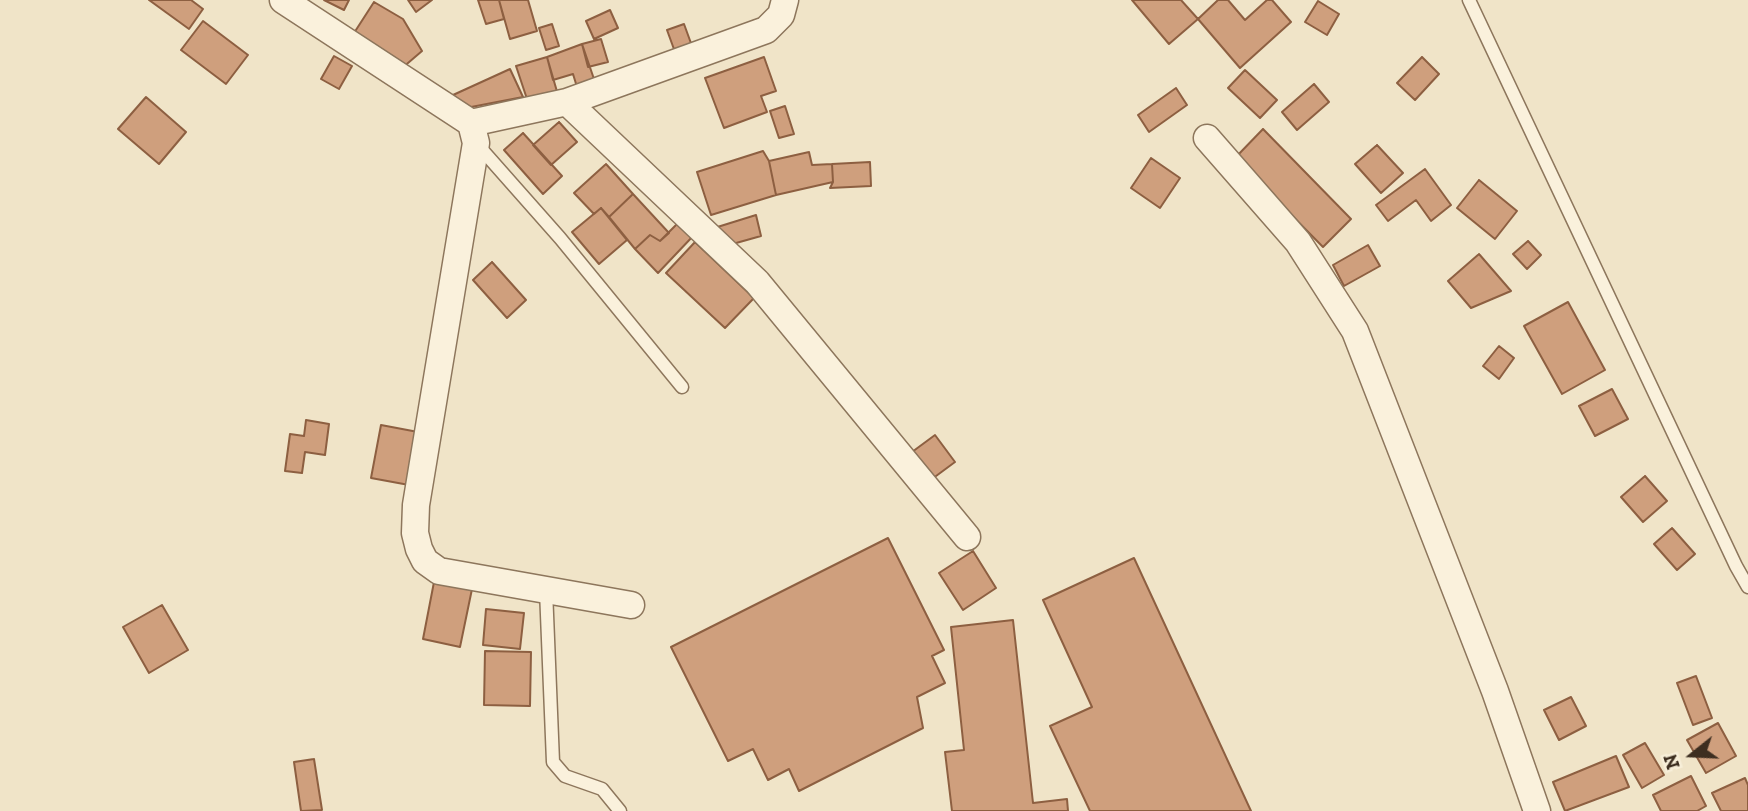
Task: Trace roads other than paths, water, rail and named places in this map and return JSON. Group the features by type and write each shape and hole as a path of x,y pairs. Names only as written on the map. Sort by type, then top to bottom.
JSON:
{"street":[{"path":"283,0 474,133"},
{"path":"474,133 766,30 781,15 785,0"},
{"path":"567,102 757,282 967,537"},
{"path":"474,133 416,505 415,533 425,561 439,571 631,605"},
{"path":"1208,138 1298,242 1355,331 1495,691 1537,811"}],"lane":[{"path":"1469,0 1748,587"},
{"path":"474,133 682,387"},
{"path":"546,590 553,762 565,776 602,789 620,811"}]}
